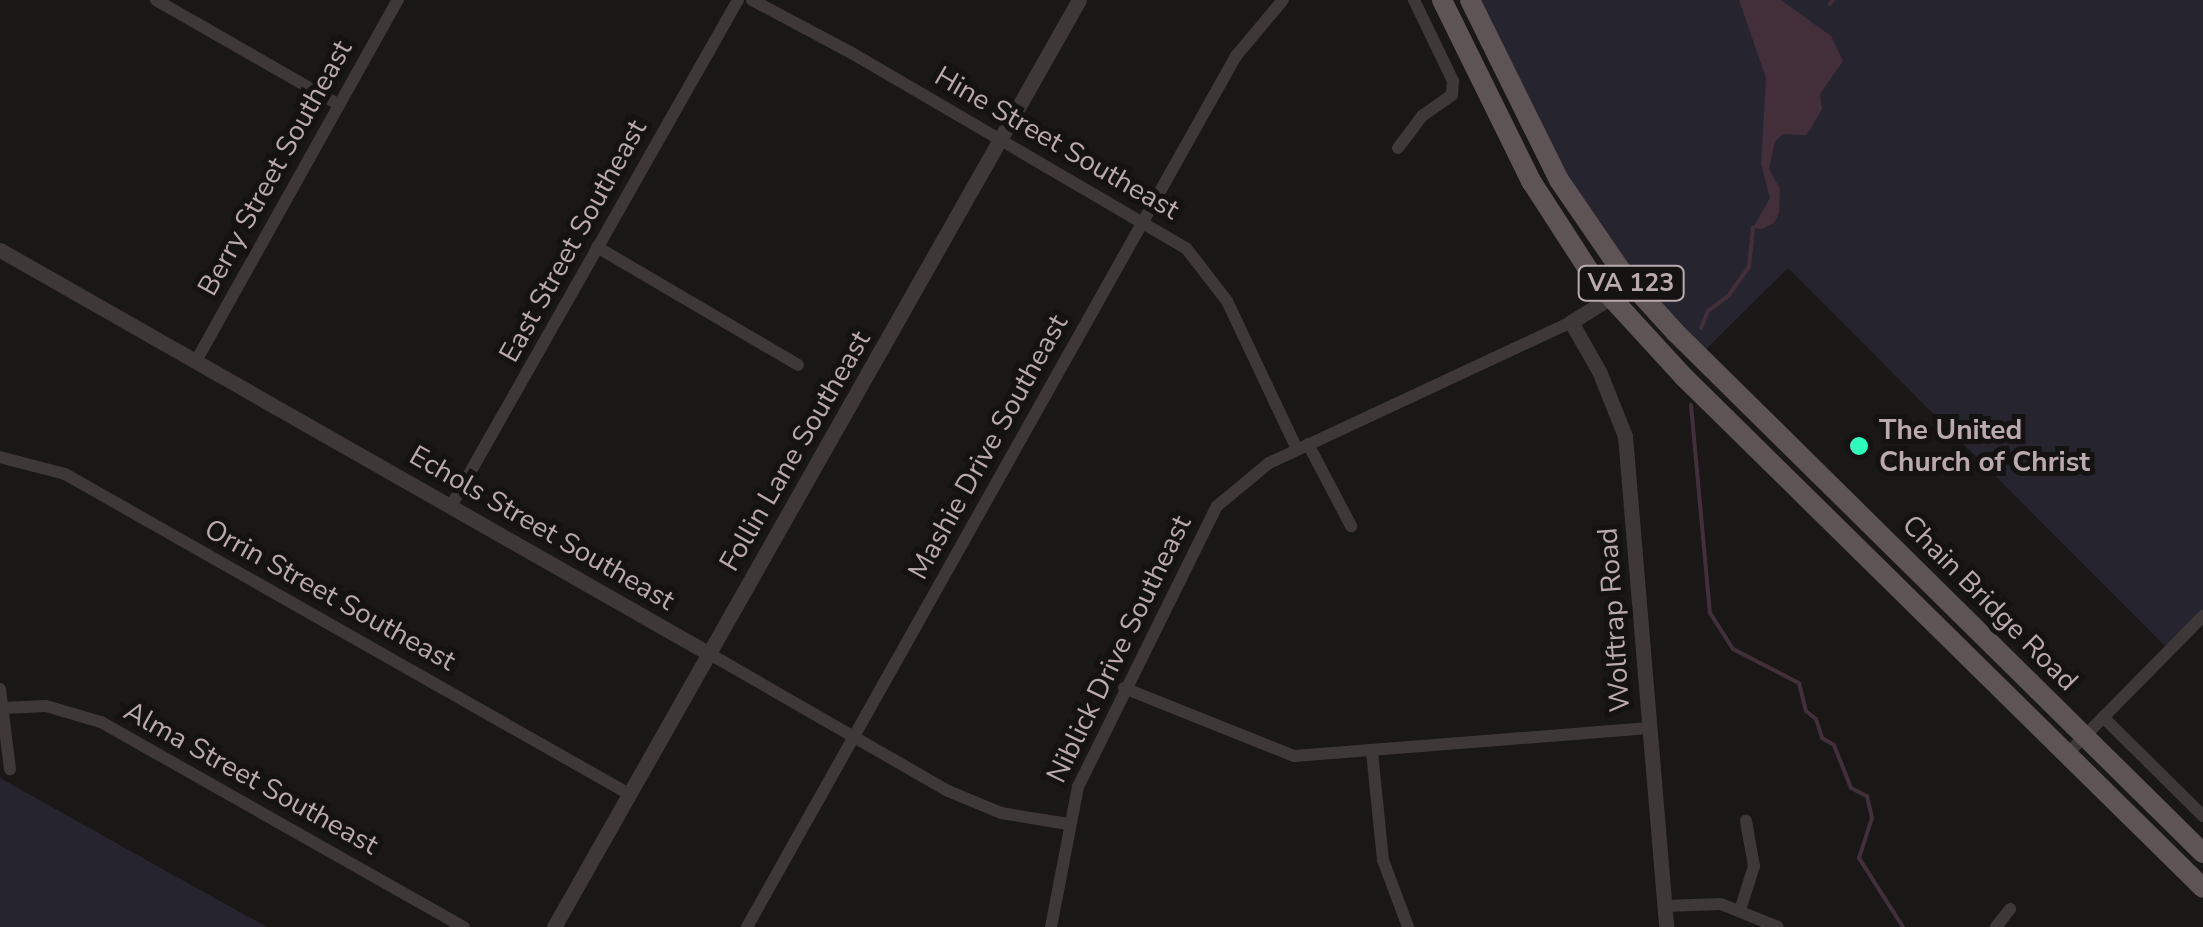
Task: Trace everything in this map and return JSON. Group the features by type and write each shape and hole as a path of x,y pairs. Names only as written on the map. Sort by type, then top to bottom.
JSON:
{"main road":[{"name":"VA 123","path":"1442,0 1552,219 1612,300"},
{"name":"Chain Bridge Road","path":"1470,0 1559,180 1632,284 2203,852"},
{"name":"Chain Bridge Road","path":"1612,300 1684,377 2203,888"}],"street":[{"path":"156,0 340,105"},
{"name":"Berry Street Southeast","path":"196,361 398,0"},
{"name":"East Street Southeast","path":"452,506 738,0"},
{"name":"Hine Street Southeast","path":"752,0 1186,248 1216,282 1350,526"},
{"name":"Follin Lane Southeast","path":"554,927 1080,0"},
{"name":"Mashie Drive Southeast","path":"747,927 1236,56 1283,0"},
{"path":"1398,148 1422,116 1452,95 1453,81 1414,0"},
{"path":"597,247 798,365"},
{"name":"Echols Street Southeast","path":"0,250 978,805 1068,824"},
{"name":"Niblick Drive Southeast","path":"1050,927 1078,786 1217,506 1247,476 1303,446 1571,322 1612,300 1632,284"},
{"name":"Wolftrap Road","path":"1571,322 1605,384 1625,436 1646,728 1666,927"},
{"name":"Orrin Street Southeast","path":"0,458 64,474 629,794"},
{"path":"2067,754 2203,616"},
{"path":"1124,688 1294,756 1646,728"},
{"path":"0,689 10,769"},
{"name":"Alma Street Southeast","path":"3,708 46,706 101,722 464,927"},
{"path":"2102,717 2203,816"},
{"path":"1372,752 1382,860 1408,927"},
{"path":"1740,910 1754,866 1746,821"},
{"path":"1664,906 1702,902 1740,910 1778,927"},
{"path":"1996,927 2010,909"}],"shaded area":[{"path":"1471,0 2203,0 2203,616 2169,650 1788,268 1699,356 1605,251"},
{"path":"1739,0 1781,0 1831,36 1843,61 1820,94 1822,109 1806,135 1783,134 1775,141 1769,169 1780,189 1779,213 1774,223 1762,229 1753,228 1770,198 1761,164 1766,78"},
{"path":"0,778 175,876 267,927 0,927"}],"waterway":[{"path":"1830,4 1833,0"},
{"path":"1701,328 1708,311 1729,295 1749,266 1753,227"},
{"path":"1691,405 1710,613 1733,649 1799,683 1806,711 1816,719 1822,738 1834,745 1851,788 1867,796 1872,818 1859,858 1903,927"}],"place":[{"name":"The United Church of Christ","path":"1859,446"}]}
